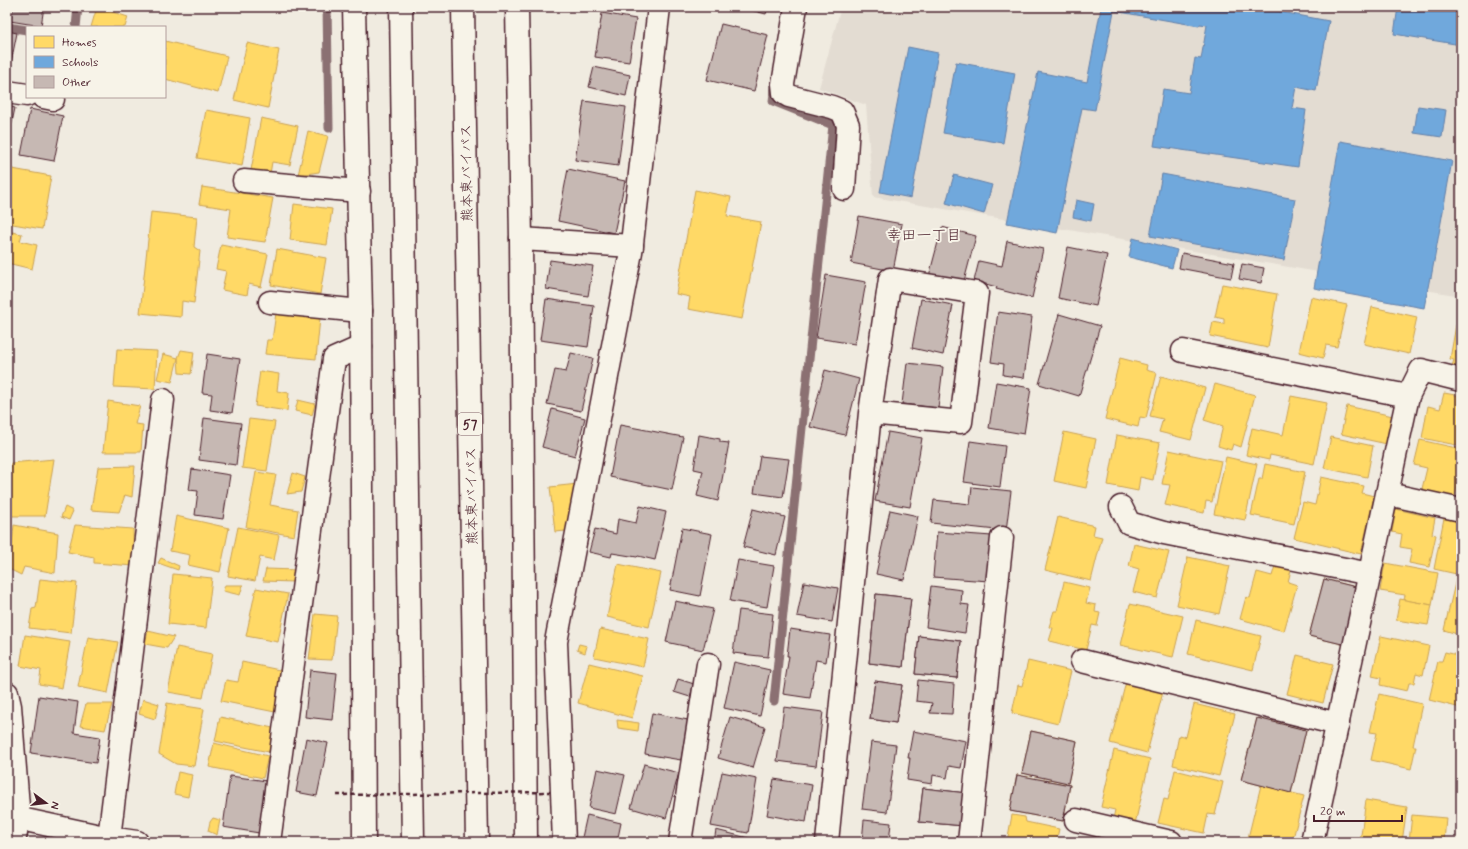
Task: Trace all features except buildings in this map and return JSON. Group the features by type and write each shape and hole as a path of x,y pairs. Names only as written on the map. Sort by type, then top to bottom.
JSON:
{"main road":[{"path":"354,7 361,311 364,842"},
{"path":"401,7 413,842"},
{"name":"熊本東バイパス","path":"463,7 477,842"},
{"path":"517,7 521,239 526,842"},
{"path":"564,842 556,642 632,246 659,7"},
{"path":"796,7 783,84 784,93 789,96 842,111 848,125 844,189"},
{"path":"7,92 26,95"},
{"path":"244,181 359,191"},
{"path":"521,239 632,246"},
{"path":"827,842 870,413 890,279 977,293 961,422 870,413"},
{"path":"270,302 361,311"},
{"path":"269,842 334,359 361,347"},
{"path":"1183,351 1408,396"},
{"path":"1312,842 1408,396 1421,370 1461,380"},
{"path":"109,838 163,400"},
{"path":"1388,494 1461,510"},
{"path":"1121,507 1129,523 1164,533 1370,574"},
{"path":"969,842 1002,538"},
{"path":"1082,661 1338,724"},
{"path":"680,842 708,664"},
{"path":"7,693 10,706 14,842"},
{"path":"13,817 109,838 137,842"},
{"path":"1076,820 1171,842"}],"path":[{"path":"337,795 550,792"}],"shaded area":[{"path":"841,7 1461,7 1461,296 873,197 866,105 819,88"}],"waterway":[{"path":"76,26 78,7"},
{"path":"327,7 329,128"},
{"path":"7,27 26,30"},
{"path":"774,701 833,125 773,101 775,86"}],"district":[{"name":"幸田一丁目","path":"924,235"}]}
